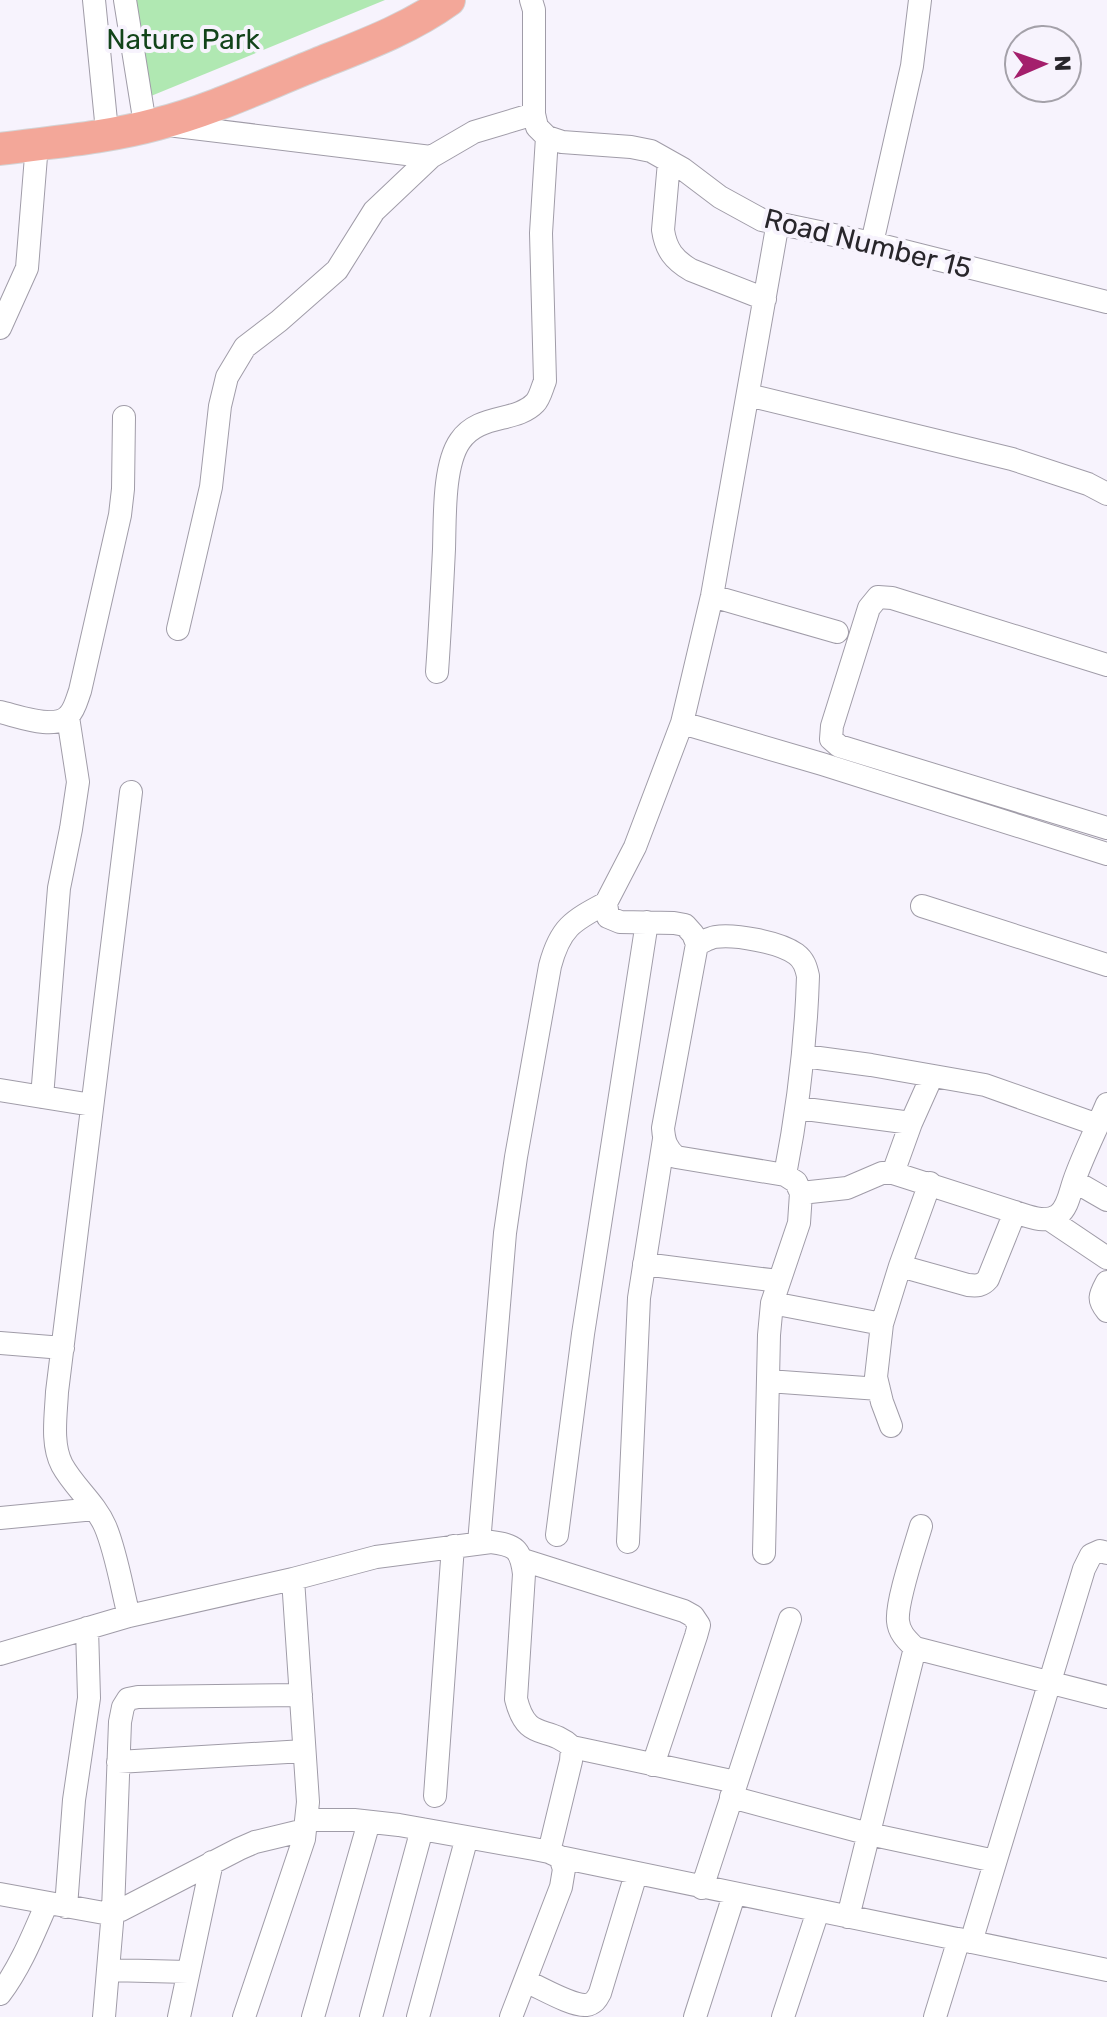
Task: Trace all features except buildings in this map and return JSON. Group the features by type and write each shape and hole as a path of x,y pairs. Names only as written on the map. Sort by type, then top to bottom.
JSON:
{"highway":[{"path":"0,149 104,136 151,118 408,0"},
{"path":"0,136 199,110 407,26 449,0"}],"street":[{"path":"94,0 106,121"},
{"path":"125,0 151,118 431,157"},
{"path":"437,672 447,490 452,459 459,442 471,429 492,419 521,412 535,403 545,381 541,233 547,137 537,127 534,114 534,10 531,0"},
{"path":"872,243 912,66 920,0"},
{"path":"178,629 211,487 220,406 227,377 245,347 337,270 374,211 431,157 474,132 534,114"},
{"name":"Road Number 15","path":"547,137 562,142 651,151 683,169 720,197 762,220 872,243 1107,302"},
{"path":"0,328 27,268 37,144"},
{"path":"669,162 663,230 670,254 691,270 765,299"},
{"path":"479,1543 512,1180 550,966 563,933 582,916 606,903 635,847 682,723 712,596 778,222"},
{"path":"748,395 1012,459 1088,484 1107,494"},
{"path":"0,712 46,723 60,722 68,717 80,691 120,515 124,417"},
{"path":"712,596 837,632"},
{"path":"1107,665 892,598 878,597 869,608 832,726 831,739 839,746 1107,828"},
{"path":"42,1097 59,888 78,782 68,717"},
{"path":"682,723 1107,854"},
{"path":"129,1616 105,1527 62,1465 57,1452 55,1428 131,792"},
{"path":"606,903 608,917 620,922 685,925 697,944 663,1128 664,1139 639,1298 628,1542"},
{"path":"922,906 1107,965"},
{"path":"557,1535 583,1334 647,922"},
{"path":"697,944 711,938 739,937 788,950 798,955 806,965 804,1056 785,1175"},
{"path":"801,1193 847,1188 882,1173 893,1173 1039,1220 1049,1219 1060,1215 1068,1201 1102,1115 985,1085 804,1056"},
{"path":"893,1173 932,1076"},
{"path":"0,1090 92,1105"},
{"path":"798,1108 911,1123"},
{"path":"664,1139 668,1150 676,1157 785,1175 796,1182 801,1193 799,1223 772,1303 764,1553"},
{"path":"1074,1181 1107,1200"},
{"path":"891,1426 876,1377 882,1324 930,1183"},
{"path":"900,1266 968,1285 984,1284 1015,1212"},
{"path":"1049,1219 1107,1258"},
{"path":"644,1264 778,1281"},
{"path":"1107,1282 1100,1295 1101,1304 1107,1311"},
{"path":"772,1303 882,1324"},
{"path":"0,1343 63,1348"},
{"path":"768,1381 879,1389"},
{"path":"0,1518 95,1509"},
{"path":"921,1526 898,1620 903,1637 915,1648 1107,1697"},
{"path":"0,1654 129,1616 376,1557 479,1543 505,1544 516,1549 523,1560 516,1699 520,1715 528,1726 565,1740 572,1747 653,1765 869,1834 995,1861"},
{"path":"435,1796 453,1546"},
{"path":"935,2017 995,1861 1084,1569 1091,1555 1100,1551 1107,1553"},
{"path":"523,1560 684,1611 693,1616 699,1625 653,1765"},
{"path":"244,2017 306,1825 308,1802 293,1579"},
{"path":"702,1888 790,1619"},
{"path":"0,1994 56,1905 89,1698 87,1628"},
{"path":"848,1917 915,1648"},
{"path":"104,2017 113,1911 123,1707 128,1699 138,1697 301,1695"},
{"path":"511,2017 561,1887 564,1869 554,1855 572,1747"},
{"path":"118,1762 304,1751"},
{"path":"0,1894 104,1913 121,1910 255,1842 306,1825 369,1822 467,1837 734,1895 1107,1970"},
{"path":"313,2017 369,1822"},
{"path":"371,2017 422,1829"},
{"path":"426,2014 467,1837"},
{"path":"179,2017 212,1862"},
{"path":"525,1981 576,2004 587,2005 595,2001 636,1874"},
{"path":"695,2017 734,1895"},
{"path":"783,2017 818,1911"},
{"path":"108,1970 188,1972"}],"green space":[{"name":"Nature Park","path":"135,0 385,0 151,96"}]}
